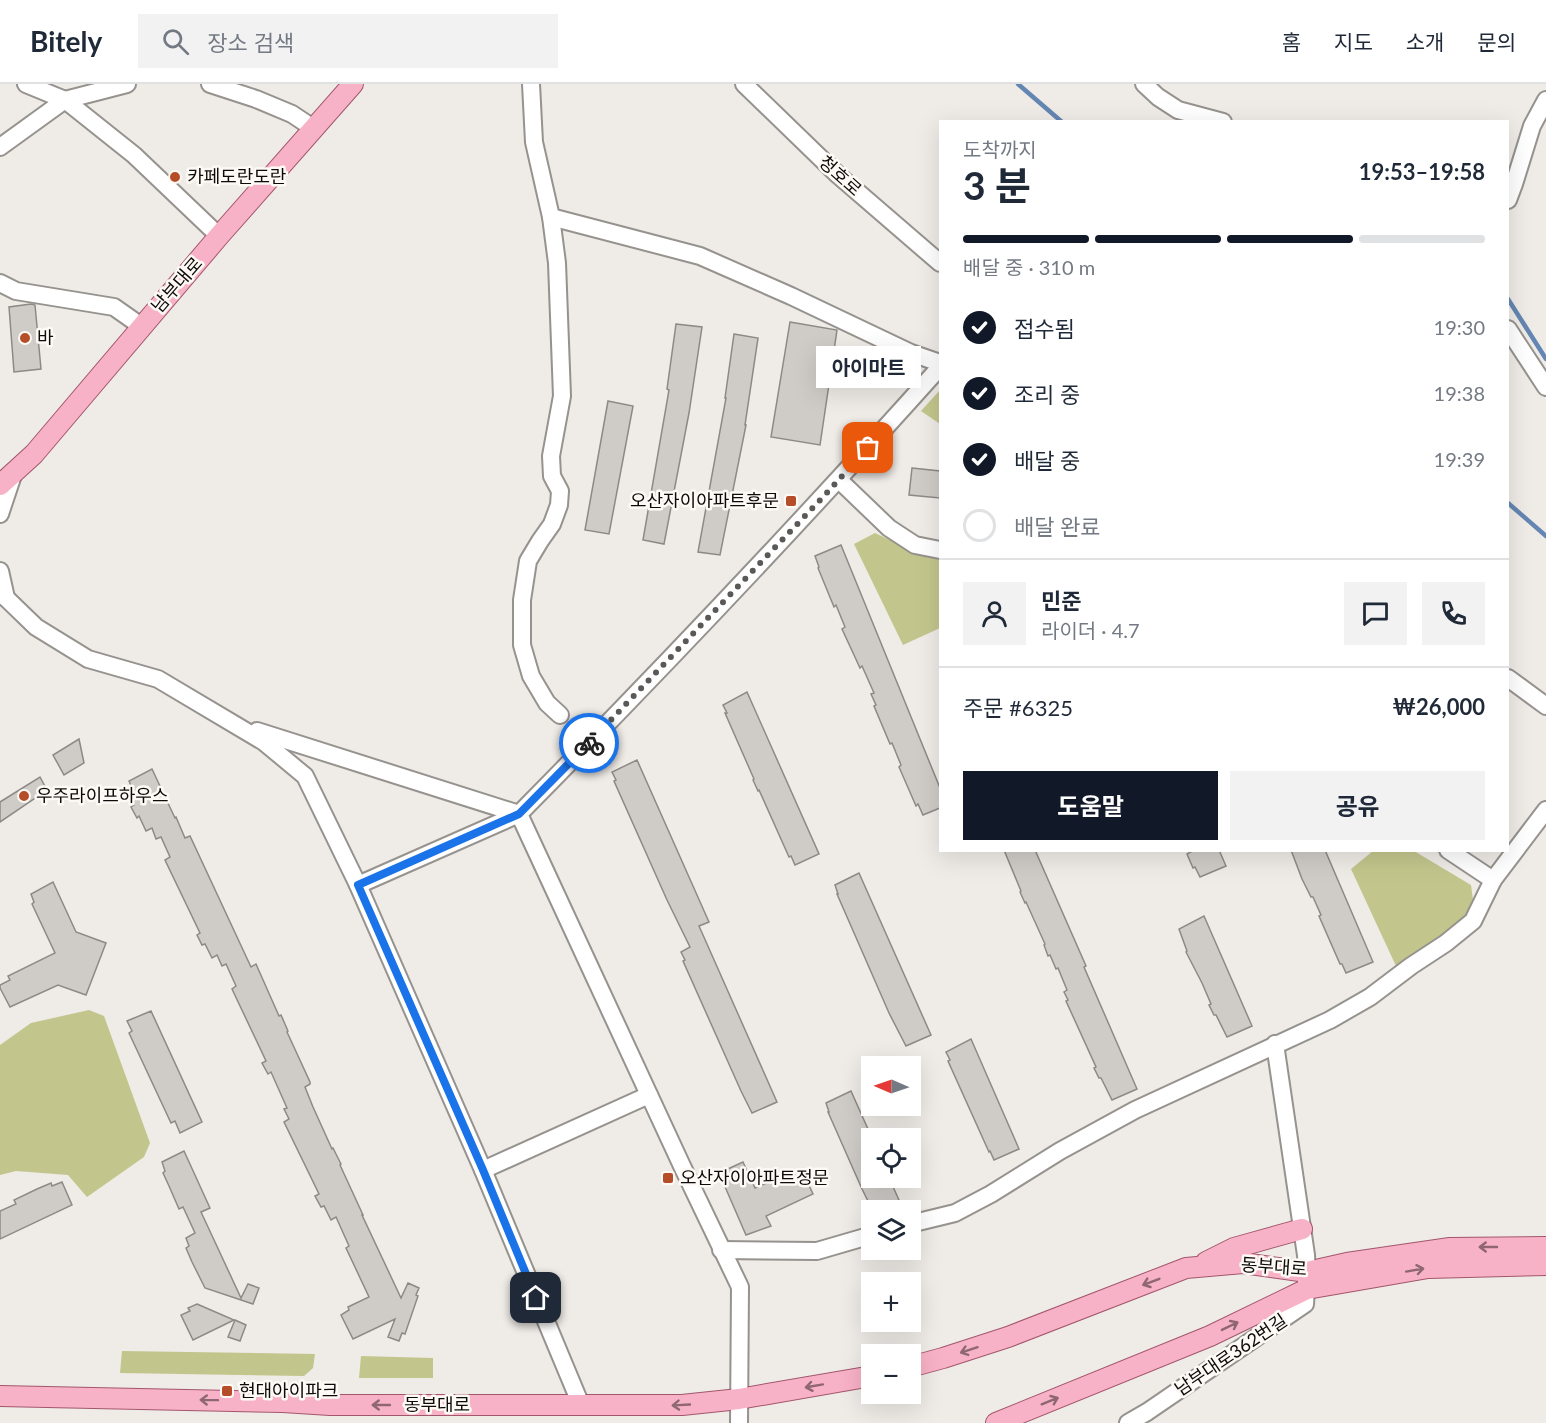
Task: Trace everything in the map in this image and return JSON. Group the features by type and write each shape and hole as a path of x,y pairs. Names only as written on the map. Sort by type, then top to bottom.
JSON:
{"main road":[{"name":"남부대로","path":"7,478 34,454 141,326 353,84"},
{"path":"1194,1267 1234,1248 1302,1229"},
{"name":"동부대로","path":"996,1423 1210,1336 1307,1281 1347,1263 1450,1248 1546,1247"},
{"name":"동부대로","path":"921,1364 1008,1337 1186,1268 1243,1263 1307,1281 1428,1268 1546,1265"},
{"name":"동부대로","path":"0,1396 330,1405 682,1405 739,1399 861,1378"}],"street":[{"path":"26,84 65,100 134,155 219,236"},
{"path":"0,147 65,100 127,84"},
{"path":"210,84 292,114 313,128"},
{"path":"531,84 534,142 551,217 557,263 562,396 551,456 552,476 560,491 560,505 552,524 528,561 522,600 522,645 531,676 547,703 560,715"},
{"name":"청호로","path":"744,84 838,175 939,263"},
{"path":"1144,84 1158,97 1178,110 1216,120"},
{"path":"1509,197 1532,126 1546,100"},
{"path":"551,217 700,256 939,365"},
{"path":"0,283 16,291 114,308 141,326"},
{"path":"1509,337 1546,387"},
{"path":"358,885 519,814 839,480 939,366"},
{"path":"0,514 7,478"},
{"path":"839,480 889,528 915,545 939,550"},
{"path":"0,571 2,594 36,627 88,659 158,679 264,742 305,776 358,885 483,1170 580,1405"},
{"path":"1509,679 1546,706"},
{"path":"233,724 519,814 740,1287 739,1423"},
{"path":"305,776 319,751"},
{"path":"921,1221 955,1213 1135,1110 1330,1020 1370,997 1473,921 1493,880 1546,810"},
{"path":"1451,852 1493,880"},
{"path":"1275,1044 1302,1229 1307,1281"},
{"path":"483,1170 649,1095"},
{"path":"721,1250 818,1251 861,1238"},
{"name":"남부대로362번길","path":"1128,1423 1305,1304 1307,1281"}],"green space":[{"path":"939,391 939,423 921,411"},
{"path":"875,533 924,556 939,560 939,628 903,645 854,544"},
{"path":"1372,852 1416,852 1471,885 1474,907 1449,932 1396,966 1351,869"},
{"path":"89,1010 104,1016 150,1143 144,1157 87,1197 68,1175 16,1171 0,1175 0,1045 31,1023"},
{"path":"122,1351 315,1354 313,1368 304,1376 120,1373"},
{"path":"361,1356 433,1358 433,1378 359,1378"}],"building":[{"name":"바","path":"35,305 41,369 14,372 9,307"},
{"path":"790,322 837,330 820,445 771,437"},
{"path":"676,324 702,327 689,413 664,544 643,540 669,390 667,389"},
{"path":"734,334 758,338 746,425 720,555 698,552 726,398"},
{"path":"608,401 633,406 609,534 585,530"},
{"path":"912,468 939,471 939,498 909,495"},
{"path":"841,545 939,786 939,808 923,815 918,804 916,806 899,767 901,765 892,743 890,744 874,706 876,705 871,694 874,693 842,629 845,627 836,605 834,607 815,556"},
{"path":"747,692 819,854 795,865 758,791 725,713 727,713 723,705"},
{"path":"79,739 84,763 64,775 53,755"},
{"path":"637,760 709,922 699,926 777,1102 752,1113 683,961 685,960 681,952 690,947 614,781 616,780 612,772"},
{"path":"152,769 185,838 190,836 251,967 256,964 279,1016 281,1015 310,1082 305,1087 313,1107 401,1298 408,1283 419,1288 405,1334 402,1333 399,1341 388,1337 395,1319 353,1339 341,1315 349,1310 348,1307 369,1297 346,1248 349,1246 336,1217 331,1220 324,1206 321,1207 315,1196 319,1194 284,1122 289,1119 284,1109 287,1108 271,1072 268,1074 262,1063 266,1061 232,989 236,986 226,964 222,966 217,955 212,958 205,944 202,945 197,935 200,933 165,860 170,857 161,837 156,839 152,828 146,831 139,816 137,818 131,807 134,805 127,791 132,788 129,781"},
{"name":"우주라이프하우스","path":"40,777 47,790 0,822 0,802"},
{"path":"1005,852 1036,852 1137,1089 1112,1100 1099,1078 1066,1001 1068,1000 1064,992 1067,990 1058,968 1056,969 1050,955 1048,956 1045,944"},
{"path":"1220,852 1226,866 1200,877 1187,854"},
{"path":"1292,852 1326,852 1373,962 1346,973 1319,916 1321,915 1313,897 1302,879"},
{"path":"859,873 931,1035 906,1046 889,1013 837,894 835,885"},
{"path":"53,882 76,932 106,943 86,995 58,985 10,1007 0,985 10,980 8,976 55,953 32,904 34,902 31,894"},
{"path":"1204,916 1252,1026 1227,1037 1209,1005 1211,1004 1186,952 1179,929"},
{"path":"151,1011 202,1122 180,1133 175,1121 171,1123 129,1033 132,1031 127,1021"},
{"path":"971,1039 1019,1149 994,1160 948,1061 950,1060 946,1052"},
{"path":"851,1091 868,1128 861,1128 861,1187 828,1112 826,1103"},
{"path":"184,1151 210,1208 201,1212 241,1298 248,1284 259,1288 253,1304 205,1288 192,1262 186,1248 189,1246 186,1238 195,1233 183,1207 179,1209 163,1173 165,1171 162,1162"},
{"path":"743,1162 755,1188 793,1172 799,1183 806,1179 813,1194 766,1216 771,1226 746,1235 719,1173"},
{"path":"62,1182 72,1205 0,1239 0,1211 16,1204 14,1200 37,1189 51,1183 52,1186"},
{"path":"894,1188 899,1200 868,1200 862,1189"},
{"path":"197,1304 234,1320 193,1340 181,1315 190,1311 188,1308"},
{"path":"235,1320 246,1325 240,1341 228,1337"}],"waterway":[{"path":"1018,84 1060,120"},
{"path":"1509,301 1546,359"},
{"path":"1509,504 1546,536"}],"way so far":[{"path":"589,743 868,448"}],"place":[{"name":"카페도란도란","path":"175,177"},
{"name":"바","path":"25,338"},
{"name":"아이마트","path":"868,448"},
{"name":"오산자이아파트후문","path":"791,501"},
{"name":"우주라이프하우스","path":"24,796"},
{"name":"오산자이아파트정문","path":"668,1178"},
{"name":"현대아이파크","path":"227,1391"}],"route":[{"path":"536,1298 483,1170 358,885 519,814 589,743"}]}
